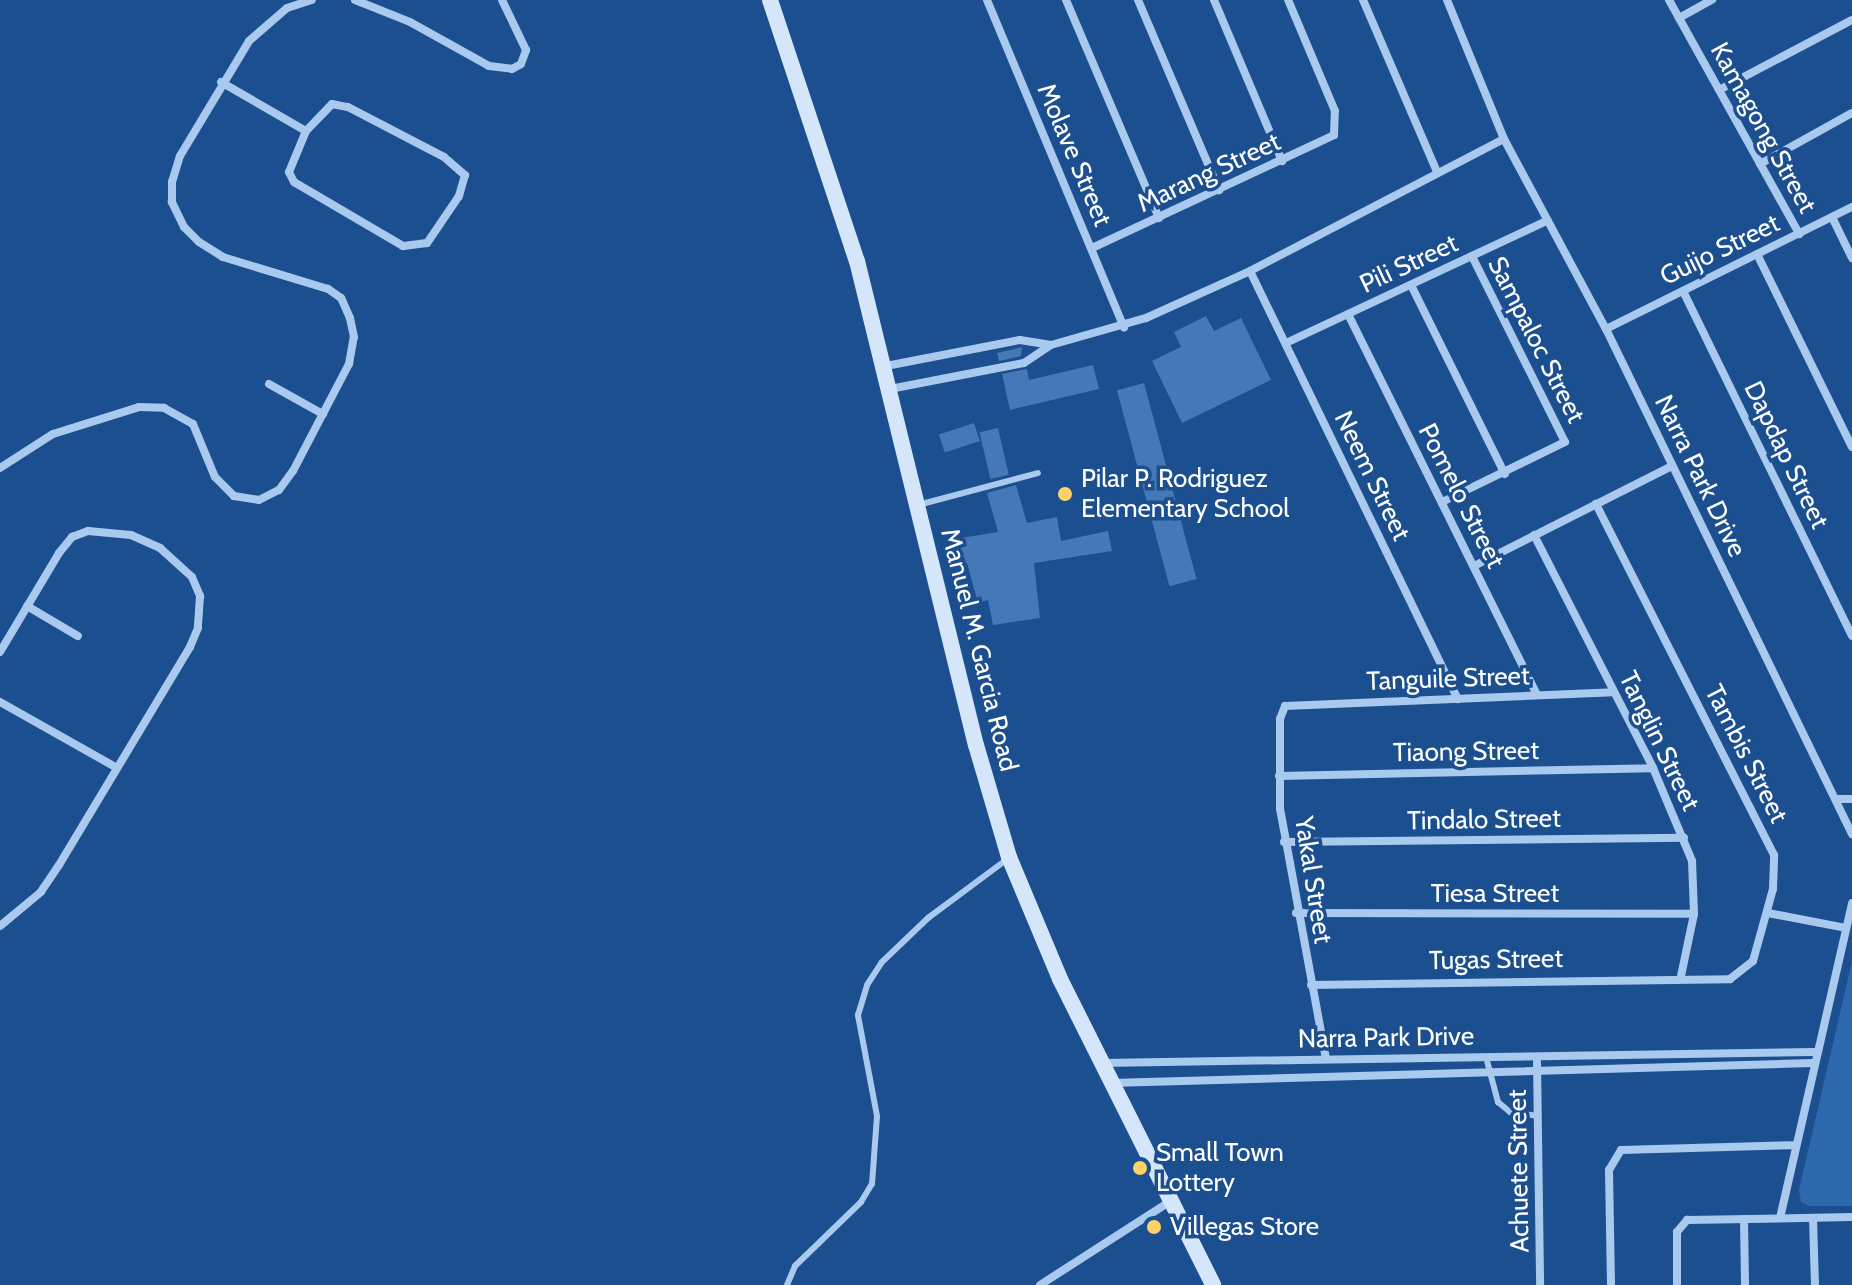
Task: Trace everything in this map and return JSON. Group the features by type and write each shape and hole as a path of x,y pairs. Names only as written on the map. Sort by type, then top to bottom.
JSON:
{"main road":[{"name":"Manuel M. Garcia Road","path":"770,0 857,261 886,366 976,745 1009,857 1101,1063 1213,1285"}],"street":[{"path":"0,468 53,434 79,424 139,407 164,408 193,424 221,487 234,496 259,500 279,490 349,364 354,337 341,298 312,283 223,257 184,227 172,202 180,156 221,82 271,20 312,0"},
{"path":"355,0 367,1 489,66 512,69 521,64 526,50 502,0"},
{"name":"Molave Street","path":"987,0 1124,327"},
{"path":"1066,0 1159,218"},
{"path":"1138,0 1219,190"},
{"path":"1214,0 1282,161"},
{"name":"Marang Street","path":"1092,248 1326,141 1337,128 1288,0"},
{"path":"1363,0 1437,172"},
{"name":"Narra Park Drive","path":"1447,0 1504,139 1606,329 1838,799 1852,834"},
{"name":"Kamagong Street","path":"1669,0 1799,234"},
{"path":"1679,18 1712,0"},
{"path":"1719,90 1852,20"},
{"path":"221,82 306,131"},
{"path":"324,107 348,107 456,165 465,175 463,185 427,243 403,246 294,182 289,172 306,131 324,107"},
{"path":"1760,164 1852,113"},
{"path":"890,389 1024,363 1051,345 1124,327 1250,271 1504,139"},
{"name":"Guijo Street","path":"1606,329 1852,207"},
{"path":"1832,217 1852,258"},
{"name":"Pili Street","path":"1286,343 1548,220"},
{"path":"1757,254 1852,447"},
{"name":"Sampaloc Street","path":"1472,256 1565,442 1505,474"},
{"name":"Neem Street","path":"1250,271 1458,699"},
{"path":"1411,285 1505,474 1442,502"},
{"name":"Dapdap Street","path":"1683,291 1852,636"},
{"name":"Pomelo Street","path":"1348,314 1537,695"},
{"path":"886,366 1020,340 1051,345"},
{"path":"269,384 323,414"},
{"path":"1474,566 1672,466"},
{"name":"Tambis Street","path":"1596,504 1768,839 1775,870 1760,945 1744,972 1730,979 1681,976"},
{"path":"0,652 59,553 72,537 88,531 120,533 160,548 192,577 200,596 198,628 117,768 41,892 0,926"},
{"name":"Tanglin Street","path":"1534,535 1653,768 1684,838 1696,885 1694,914 1681,976"},
{"path":"27,606 78,636"},
{"name":"Tanguile Street","path":"1285,706 1613,692"},
{"path":"0,702 117,768"},
{"name":"Yakal Street","path":"1285,706 1279,776 1284,842 1326,1059"},
{"name":"Tiaong Street","path":"1279,776 1653,768"},
{"path":"1838,799 1852,799"},
{"name":"Tindalo Street","path":"1284,842 1684,838"},
{"path":"1780,1218 1815,1052 1852,903"},
{"name":"Tiesa Street","path":"1296,913 1694,914"},
{"path":"1768,913 1846,928"},
{"name":"Tugas Street","path":"1311,985 1681,976"},
{"name":"Narra Park Drive","path":"1101,1063 1815,1052"},
{"name":"Achuete Street","path":"1537,1056 1540,1285"},
{"name":"Narra Park Drive","path":"1111,1083 1537,1067 1813,1063"},
{"path":"1611,1285 1609,1170 1615,1155 1628,1149 1795,1145"},
{"path":"1040,1285 1172,1200"},
{"path":"1677,1285 1680,1227 1687,1220 1852,1217"},
{"path":"1813,1218 1815,1285"},
{"path":"1744,1219 1745,1285"}],"lane":[{"path":"918,505 1038,473"},
{"path":"787,1285 795,1266 861,1202 872,1184 877,1116 858,1015 867,985 882,962 928,918 1009,857"},
{"path":"1486,1057 1498,1102 1510,1112 1538,1116"}],"shaded area":[{"path":"1852,961 1852,1206 1809,1206 1801,1202 1799,1190"}],"building":[{"path":"1206,316 1214,331 1241,318 1271,380 1182,423 1152,361 1181,347 1174,332"},
{"path":"1022,347 1021,356 999,361 997,353"},
{"path":"1093,365 1099,389 1010,410 1002,374 1027,369 1029,380"},
{"path":"1144,383 1197,579 1169,586 1117,390"},
{"path":"974,423 980,441 945,453 939,434"},
{"path":"998,428 1009,475 990,479 979,432"},
{"path":"1016,485 1027,523 1057,517 1061,541 1108,531 1112,551 1034,563 1040,618 993,625 988,600 978,603 967,563 959,564 955,539 998,532 987,493"}],"place":[{"name":"Pilar P. Rodriguez Elementary School","path":"1065,494"},
{"name":"Small Town Lottery","path":"1140,1168"},
{"name":"Villegas Store","path":"1154,1227"}]}
